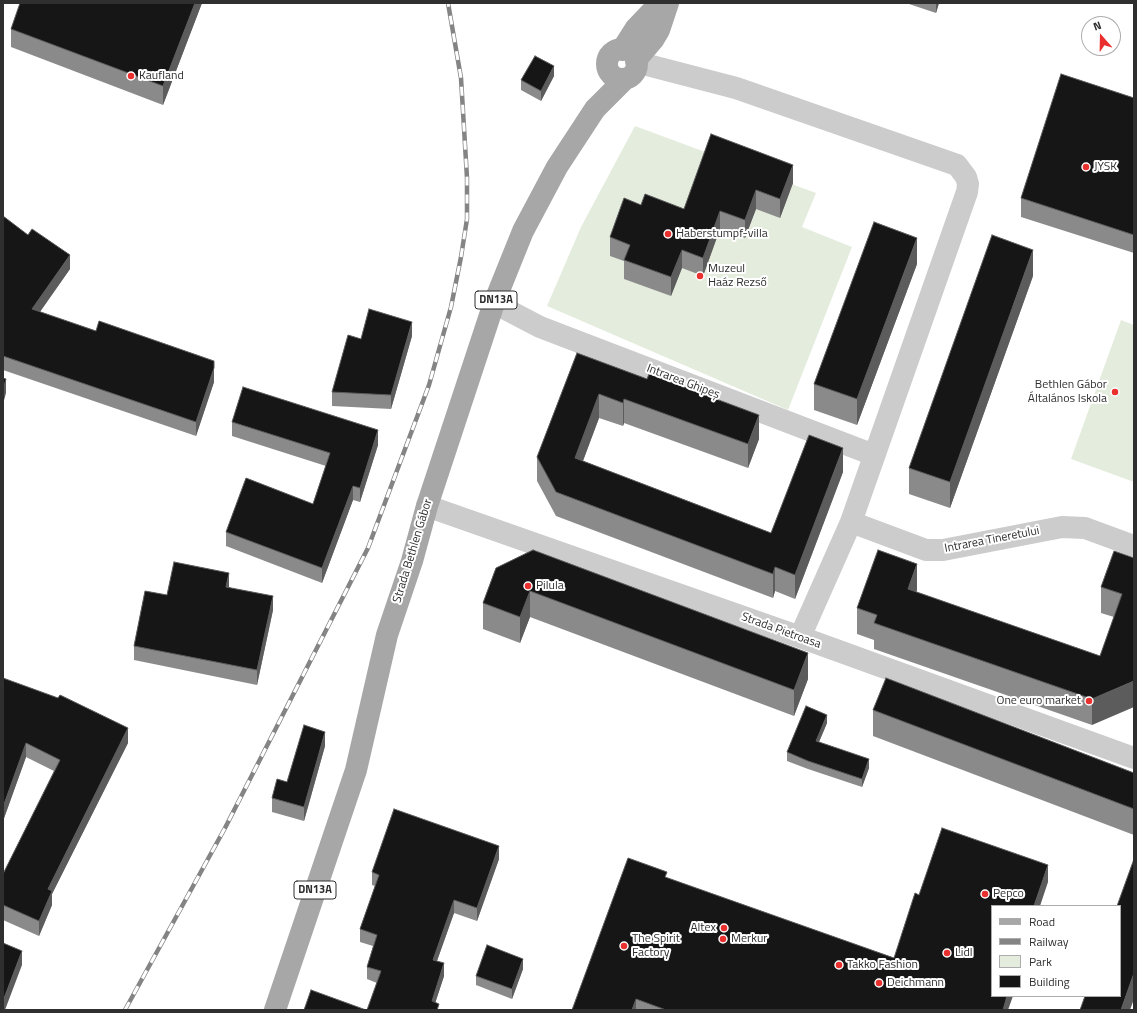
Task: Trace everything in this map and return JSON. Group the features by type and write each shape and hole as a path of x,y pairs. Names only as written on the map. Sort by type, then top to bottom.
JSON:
{"main road":[{"name":"DN13A","path":"626,66 636,28 660,3"},
{"name":"DN13A","path":"626,66 652,40 658,30 668,3"},
{"name":"Strada Bethlen Gábor","path":"275,1010 356,770 387,635 412,560 427,506 494,303 523,231 557,167 595,109 626,66"}],"street":[{"path":"626,66 680,73 736,88 957,165 966,177 968,184 967,192 851,522 800,638"},
{"name":"Intrarea Ghipeș","path":"494,303 540,327 874,455"},
{"name":"Strada Pietroasa","path":"427,506 1134,758"},
{"name":"Intrarea Tineretului","path":"851,522 926,550 943,550 1062,527 1085,528 1134,546"}],"green space":[{"name":"Muzeul Haáz Rezső","path":"635,126 816,193 802,227 852,247 788,410 547,306 581,227"},
{"name":"Bethlen Gábor Általános Iskola","path":"1121,320 1134,325 1134,482 1071,459"}],"building":[{"name":"Kaufland","path":"20,3 195,3 163,86 11,29"},
{"path":"535,56 554,66 541,91 521,80"},
{"name":"JYSK","path":"1061,74 1134,98 1134,235 1021,198"},
{"name":"Haberstumpf-villa","path":"711,134 793,165 780,199 756,190 745,220 720,211 703,258 682,250 671,277 624,260 630,245 610,237 624,198 641,205 645,194 684,209"},
{"path":"3,216 28,235 32,229 70,255 32,309 96,331 99,321 214,361 214,368 196,422 3,356"},
{"path":"874,222 917,238 857,399 814,384"},
{"path":"992,235 1033,250 950,482 909,468"},
{"path":"369,309 412,322 391,395 332,392 348,335 361,339"},
{"path":"577,353 647,379 649,374 759,415 748,444 624,399 623,403 599,394 575,458 771,533 809,435 843,448 795,575 775,567 773,574 556,492 537,457"},
{"path":"3,378 6,379 3,390"},
{"path":"243,387 378,430 360,488 353,486 322,568 226,532 246,478 313,504 330,453 232,422"},
{"path":"533,550 808,653 794,690 530,591 520,617 483,603 496,568"},
{"path":"878,550 917,564 908,589 1100,656 1122,594 1101,587 1114,551 1134,558 1134,681 1092,699 874,623 877,615 857,608"},
{"path":"174,562 229,573 226,587 273,596 257,670 134,646 145,591 167,595"},
{"path":"3,678 58,698 60,695 128,728 48,889 52,891 39,921 3,905 3,874 60,760 26,743 3,807"},
{"path":"886,678 1134,773 1134,809 873,710"},
{"path":"806,706 827,715 816,741 869,759 862,779 808,761 787,752"},
{"path":"304,725 325,732 304,807 272,798 277,779 287,782"},
{"path":"394,809 499,846 477,908 454,900 433,960 444,963 432,1001 439,1004 437,1010 367,1010 381,971 367,967 377,935 360,929 379,875 372,872"},
{"path":"942,828 1048,865 1034,905 991,905 991,997 1007,997 1003,1010 666,1010 636,999 632,1010 572,1010 628,858 667,872 665,877 894,958 915,893 919,895"},
{"path":"1134,859 1134,973 1121,1010 1080,1010 1085,997 1121,997 1121,905 1117,905"},
{"path":"3,943 22,951 3,1001"},
{"path":"487,945 523,959 512,989 476,976"},
{"path":"311,990 366,1010 304,1010"}],"railway":[{"path":"125,1010 225,828 368,548 429,385 451,307 467,219 467,178 461,78 448,3"}],"place":[{"name":"Kaufland","path":"131,76"},
{"name":"JYSK","path":"1086,167"},
{"name":"Haberstumpf-villa","path":"668,234"},
{"name":"Muzeul Haáz Rezső","path":"700,276"},
{"name":"Bethlen Gábor Általános Iskola","path":"1115,392"},
{"name":"Pilula","path":"528,586"},
{"name":"One euro market","path":"1089,701"},
{"name":"Pepco","path":"985,894"},
{"name":"Altex","path":"724,928"},
{"name":"Merkur","path":"723,939"},
{"name":"The Spirit Factory","path":"624,946"},
{"name":"Lidl","path":"947,953"},
{"name":"Takko Fashion","path":"839,965"},
{"name":"Deichmann","path":"879,983"}]}
